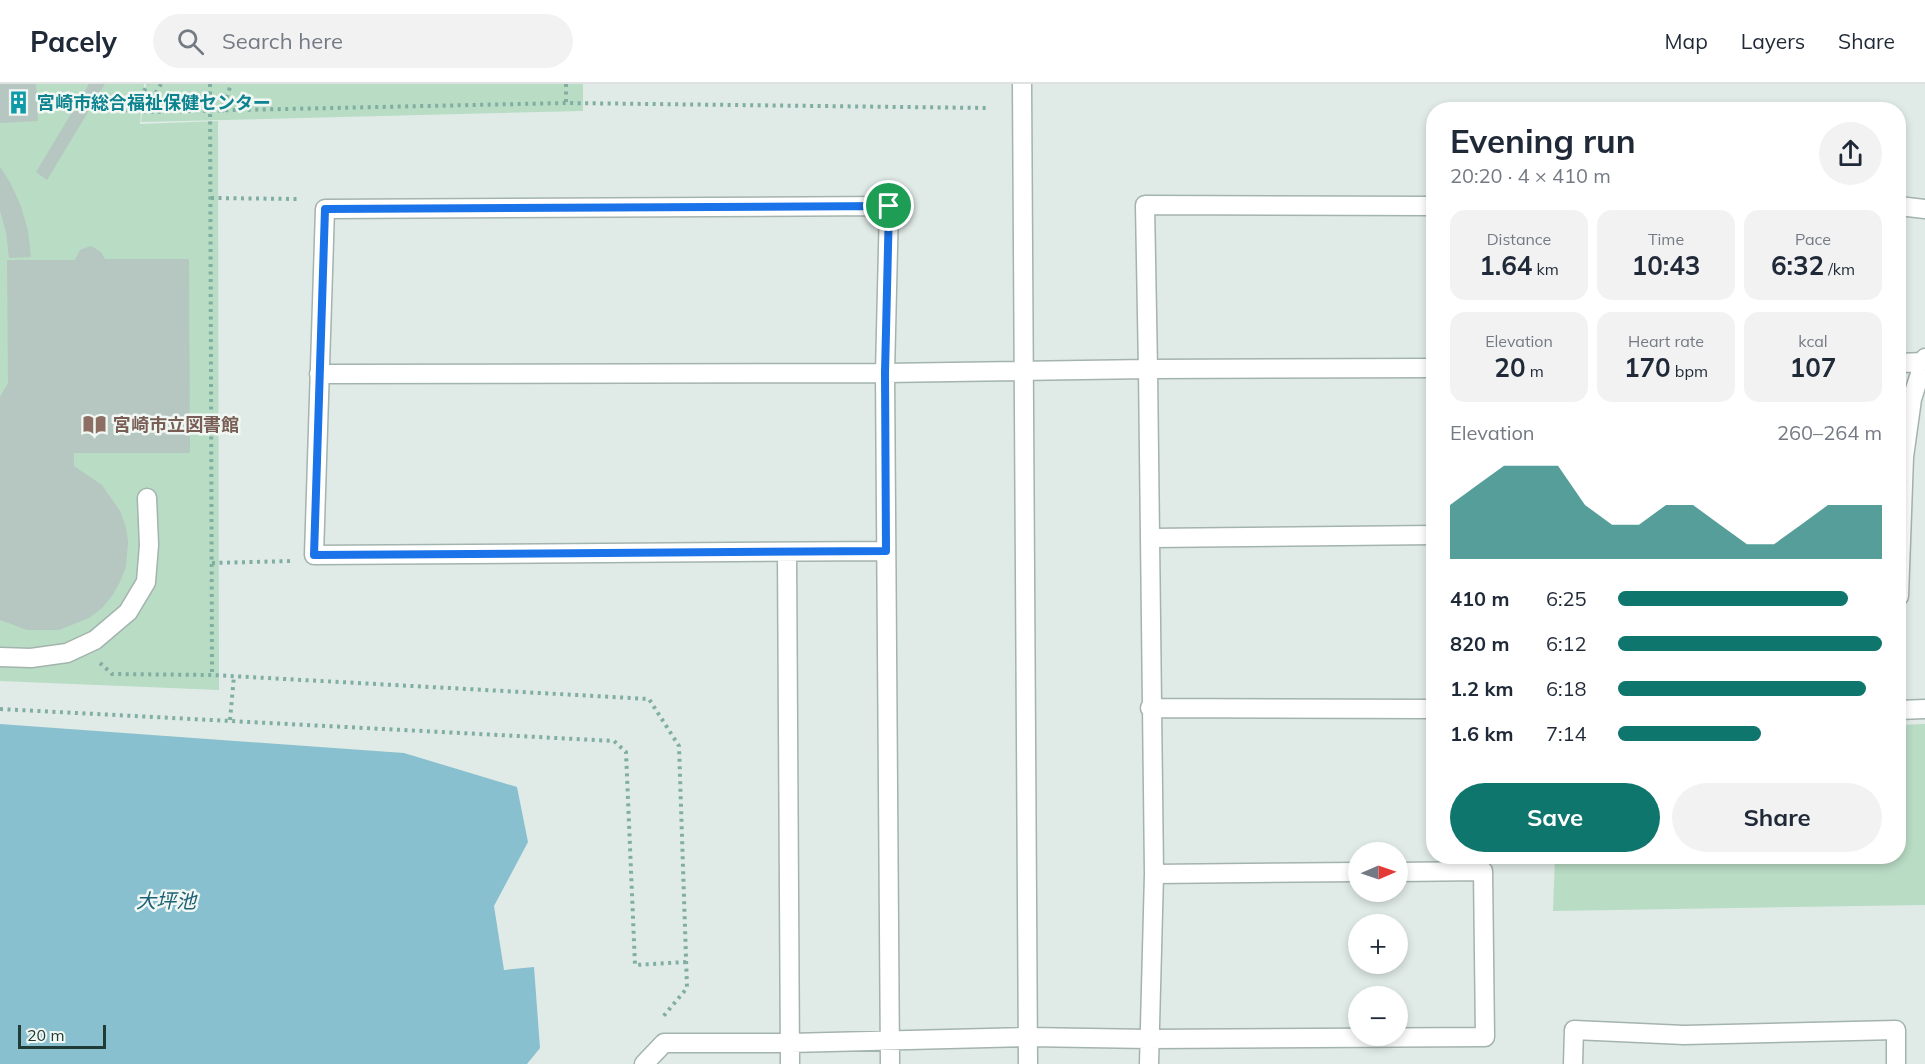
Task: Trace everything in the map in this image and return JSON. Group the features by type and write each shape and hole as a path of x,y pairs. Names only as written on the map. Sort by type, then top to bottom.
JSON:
{"street":[{"path":"1022,84 1028,1064"},
{"path":"1149,1064 1154,874 1145,205 1426,206"},
{"path":"886,551 314,555 325,209 889,206 885,373 890,1064"},
{"path":"1906,207 1925,209"},
{"path":"1906,362 1924,360 1912,399 1906,442"},
{"path":"319,374 885,373 1426,368"},
{"path":"0,657 31,658 68,653 95,640 128,612 146,582 149,545 147,498"},
{"path":"1151,538 1426,536"},
{"path":"787,553 790,1064"},
{"path":"1150,708 1426,708"},
{"path":"1906,710 1925,709"},
{"path":"644,1064 664,1043 790,1043 1028,1037 1149,1039 1485,1037 1483,871 1408,872"},
{"path":"1154,874 1348,872"},
{"path":"1573,1064 1574,1030 1684,1035 1896,1030 1896,1064"}],"path":[{"path":"110,106 123,112 137,103 148,84"},
{"path":"161,84 145,112 566,104 986,108"},
{"path":"210,84 213,675"},
{"path":"222,112 231,84"},
{"path":"566,84 566,104"},
{"path":"211,198 298,199"},
{"path":"212,563 293,561"},
{"path":"100,663 112,674 213,675 649,699 679,746 687,988 659,1022"},
{"path":"230,720 234,676"},
{"path":"0,709 614,741 626,752 635,965 686,962"}],"green space":[{"path":"0,84 144,84 140,124 218,121 219,690 0,681"},
{"path":"146,84 583,84 583,111 141,122"},
{"path":"1925,724 1925,905 1553,911 1555,864 1906,864 1906,725"}],"water":[{"name":"大坪池","path":"0,724 404,753 517,787 528,842 494,906 504,970 534,967 540,1048 527,1064 0,1064"}],"building":[{"name":"宮崎市総合福祉保健センター","path":"0,84 36,84 38,121 0,123"},
{"path":"89,84 105,84 47,180 36,172"},
{"path":"0,167 21,206 28,231 31,257 9,258 6,232 0,211"},
{"name":"宮崎市立図書館","path":"91,246 101,252 105,259 189,259 190,453 74,453 74,466 102,485 120,511 126,527 128,542 126,567 112,596 89,618 59,630 27,630 0,620 0,397 8,383 7,260 75,260 80,250"}],"place":[{"name":"宮崎市総合福祉保健センター","path":"19,103"},
{"name":"宮崎市立図書館","path":"95,425"}],"route":[{"path":"889,206 885,373 886,551 314,555 325,209 889,206"}]}
